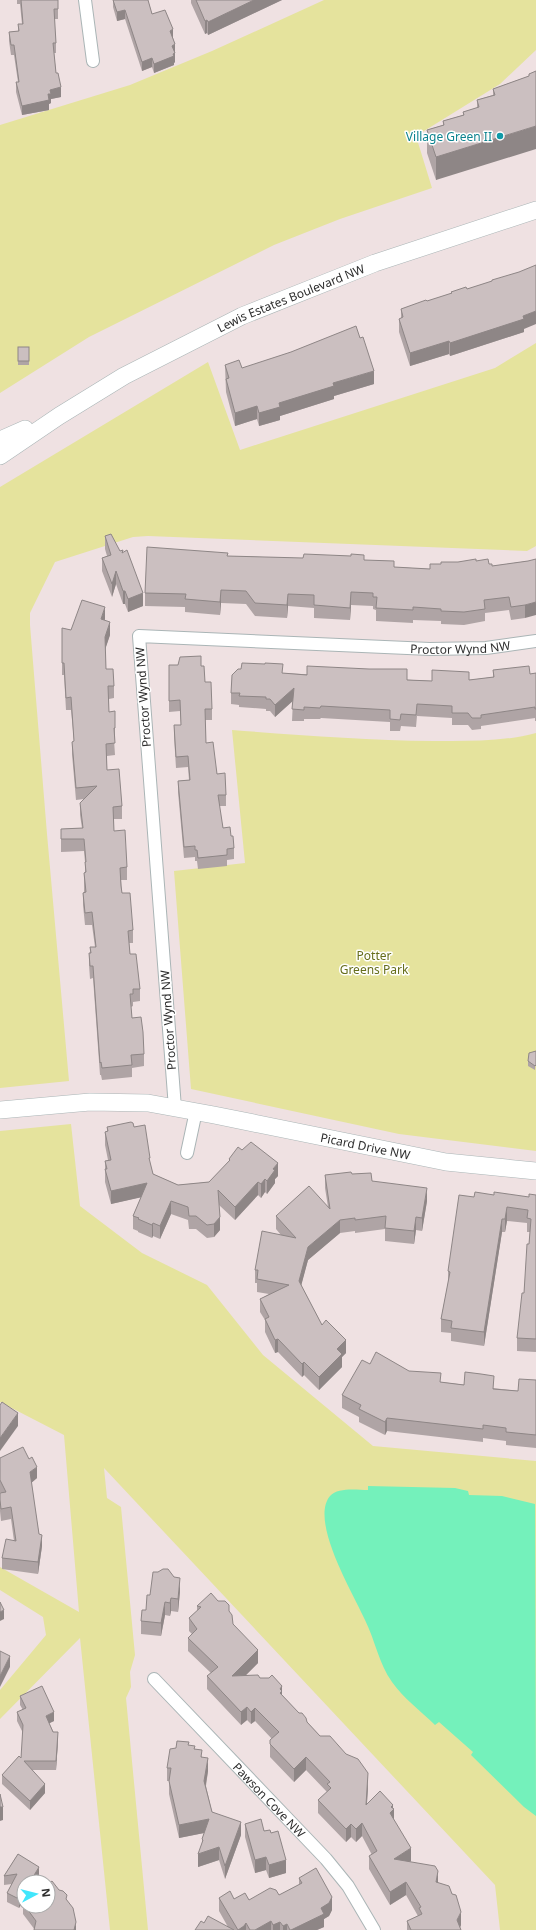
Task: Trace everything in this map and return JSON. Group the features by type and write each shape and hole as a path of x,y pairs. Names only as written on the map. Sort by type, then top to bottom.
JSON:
{"main road":[{"name":"Lewis Estates Boulevard NW","path":"0,456 59,416 124,376 242,316 374,262 536,210"},
{"name":"Lewis Estates Boulevard NW","path":"0,440 46,419 59,416"},
{"name":"Picard Drive NW","path":"0,1110 113,1101 148,1103 196,1111 446,1162 536,1171"}],"street":[{"path":"85,0 93,61"},
{"name":"Proctor Wynd NW","path":"175,1108 139,636 430,649 486,648 536,641"},
{"path":"187,1153 196,1111"},
{"name":"Pawson Cove NW","path":"154,1679 326,1860 348,1886 374,1930"}],"green space":[{"path":"324,0 536,0 536,50 500,84 416,136 432,188 340,219 274,245 89,337 0,393 0,125 130,85 212,51"},
{"path":"536,343 536,546 527,551 148,536 133,537 55,562 30,613 30,625 69,1081 0,1088 0,487 208,362 240,450 495,368"},
{"name":"Potter Greens Park","path":"232,730 433,741 498,739 536,733 536,1151 399,1134 191,1089 174,871 245,863"},
{"path":"71,1124 80,1206 142,1253 207,1285 263,1355 373,1446 536,1461 536,1930 500,1930 495,1885 104,1468 107,1498 121,1507 135,1655 130,1672 131,1687 126,1698 148,1930 110,1930 80,1638 0,1719 0,1690 46,1635 43,1617 0,1590 0,1567 79,1612 64,1435 0,1402 0,1131"}],"shaded area":[{"path":"368,1486 455,1488 468,1491 469,1495 502,1496 535,1504 536,1816 524,1807 471,1755 473,1752 439,1722 435,1725 407,1699 396,1688 384,1668 368,1628 336,1558 329,1540 325,1522 325,1507 333,1493 343,1490 368,1490"}],"building":[{"path":"21,0 58,0 58,9 54,9 56,43 53,43 56,73 58,73 61,87 50,90 51,94 48,94 49,100 22,106 16,82 19,82 14,45 11,45 9,32 19,31 18,24 23,24"},
{"path":"113,0 148,0 152,14 165,10 173,29 170,31 175,44 172,46 175,53 173,54 174,56 154,64 152,58 142,62 125,10 117,12"},
{"path":"196,0 254,0 208,22 207,20 205,21"},
{"path":"536,71 536,126 436,157 427,130 444,125 443,121 464,115 463,112 479,107 477,100 495,95 493,89 529,76 529,74"},
{"path":"536,265 536,311 523,316 524,319 450,343 449,341 410,353 399,319 403,317 401,309 466,287 467,289 492,281"},
{"path":"356,326 360,338 363,337 374,371 333,383 334,386 279,403 280,407 259,413 257,406 235,413 226,379 229,378 225,365 239,360 242,368 291,352"},
{"path":"18,347 29,347 29,361 18,361"},
{"path":"111,534 120,551 123,550 122,553 127,550 143,593 128,599 125,591 123,591 116,571 112,584 102,558 111,555 105,536"},
{"path":"147,547 228,553 227,556 303,558 304,554 351,556 351,554 364,555 364,560 394,561 394,567 430,569 430,564 441,564 441,562 458,562 476,559 476,561 488,559 489,564 492,564 492,566 536,559 536,602 511,607 509,597 484,600 485,609 464,612 441,611 441,609 413,607 413,610 376,608 377,597 373,597 373,593 351,592 350,608 314,605 314,595 288,594 287,605 255,603 246,591 221,590 220,602 185,599 186,594 145,593"},
{"path":"82,600 105,607 101,619 110,622 105,637 106,669 113,669 114,686 108,686 109,712 115,711 115,743 106,744 107,770 119,769 122,806 113,807 114,831 125,830 127,867 120,868 121,886 122,893 130,893 133,930 128,931 130,954 136,954 140,989 133,989 133,994 130,994 132,1018 141,1017 144,1054 131,1055 132,1065 102,1068 101,1062 100,1063 93,966 90,966 89,953 91,953 90,947 96,947 92,912 85,913 83,893 86,892 84,873 86,872 86,862 84,839 61,839 61,829 83,828 80,803 97,786 76,788 72,742 74,741 71,697 66,698 64,663 62,663 62,628 71,630"},
{"path":"201,656 201,666 204,666 205,682 211,682 212,709 205,709 206,743 213,742 217,774 225,773 226,795 218,795 223,828 230,827 231,836 233,836 234,848 227,849 227,855 198,858 195,846 184,847 178,781 190,780 188,756 176,757 174,725 181,725 180,700 169,701 169,665 178,665 180,657"},
{"path":"242,663 283,664 282,673 307,675 307,666 407,669 407,680 432,681 432,670 469,672 469,680 494,677 493,670 529,666 530,674 536,673 536,709 535,707 481,715 481,718 472,718 468,713 452,713 452,706 417,704 416,715 401,714 400,720 390,719 390,710 321,706 320,708 304,707 304,710 292,709 294,688 275,705 270,699 266,699 266,697 239,696 240,693 231,693 232,675 238,669 241,669"},
{"path":"536,1051 535,1066 528,1061 529,1053"},
{"path":"131,1122 133,1123 134,1127 145,1125 149,1158 153,1174 178,1185 209,1182 230,1160 229,1159 238,1147 242,1150 251,1142 278,1163 267,1181 265,1179 261,1184 258,1182 235,1207 218,1190 220,1217 214,1224 207,1225 196,1216 189,1216 188,1207 171,1201 160,1226 153,1223 152,1225 133,1216 147,1183 111,1191 105,1169 107,1169 105,1161 111,1160 105,1132 108,1131 107,1127"},
{"path":"351,1172 352,1174 371,1173 372,1181 427,1188 422,1218 416,1217 414,1231 385,1228 386,1216 355,1220 355,1218 340,1220 308,1247 299,1281 322,1325 326,1320 346,1340 337,1349 342,1354 319,1377 304,1362 302,1364 278,1339 275,1340 265,1319 269,1317 260,1299 289,1285 257,1279 258,1270 255,1270 262,1231 296,1238 276,1216 309,1186 330,1209 325,1175"},
{"path":"475,1192 494,1195 494,1192 529,1197 529,1194 536,1195 536,1339 517,1338 522,1293 524,1293 527,1244 529,1244 531,1219 527,1218 528,1210 507,1207 505,1219 502,1219 484,1332 451,1328 452,1321 441,1319 450,1272 448,1271 459,1195 474,1197"},
{"path":"376,1352 409,1371 441,1373 440,1382 464,1385 465,1372 494,1376 493,1389 518,1391 519,1379 536,1380 536,1435 506,1432 506,1428 483,1425 483,1429 387,1418 385,1422 359,1409 361,1405 342,1395 362,1360 370,1364"},
{"path":"2,1402 18,1413 0,1438 0,1405"},
{"path":"23,1447 29,1459 32,1457 37,1467 30,1472 39,1534 42,1535 38,1562 2,1558 6,1539 16,1541 11,1507 1,1509 0,1493 6,1492 0,1480 0,1458"},
{"path":"163,1569 168,1569 174,1577 180,1578 178,1599 171,1598 170,1603 165,1602 161,1623 141,1621 142,1610 146,1610 147,1595 150,1595 153,1572 158,1572"},
{"path":"211,1593 218,1601 225,1601 229,1605 229,1611 232,1615 233,1624 258,1650 232,1676 258,1675 260,1678 269,1678 272,1675 282,1686 280,1689 282,1691 280,1693 299,1713 302,1713 307,1722 320,1736 330,1736 346,1754 358,1759 368,1773 366,1805 380,1791 393,1805 391,1807 394,1809 390,1813 411,1848 394,1859 435,1866 438,1871 436,1882 449,1886 452,1894 456,1895 461,1912 457,1920 461,1930 411,1930 407,1921 422,1914 419,1908 421,1907 406,1882 390,1892 369,1856 377,1851 362,1823 356,1829 351,1824 346,1829 318,1800 331,1788 327,1784 330,1782 306,1757 294,1769 270,1744 270,1740 279,1732 255,1708 251,1712 247,1707 241,1712 207,1676 218,1667 188,1638 197,1629 189,1618 201,1607 197,1606"},
{"path":"0,1602 4,1610 0,1612"},
{"path":"0,1651 10,1656 0,1676"},
{"path":"42,1686 54,1712 46,1716 53,1732 58,1732 56,1761 24,1761 45,1784 30,1801 2,1775 19,1756 21,1758 23,1725 17,1712 26,1708 20,1696"},
{"path":"177,1741 189,1742 188,1745 195,1746 194,1749 202,1750 201,1757 208,1758 204,1781 212,1812 241,1822 225,1866 219,1847 198,1854 209,1819 179,1825 169,1781 171,1768 167,1768 170,1749 176,1748"},
{"path":"0,1794 3,1807 0,1807"},
{"path":"261,1819 264,1831 270,1830 271,1833 278,1831 286,1860 269,1865 266,1857 255,1860 245,1824"},
{"path":"18,1854 39,1867 35,1874 16,1874 4,1876"},
{"path":"316,1868 332,1897 329,1903 321,1908 324,1914 291,1930 287,1924 283,1926 280,1922 273,1925 271,1921 255,1930 250,1930 246,1923 238,1930 219,1898 230,1891 234,1899 245,1893 249,1900 270,1888 276,1890 279,1895 302,1883 299,1878"},
{"path":"16,1876 16,1898 7,1893"},
{"path":"56,1886 67,1895 66,1899 73,1908 76,1922 74,1930 34,1930 36,1921 31,1914 56,1914"},
{"path":"208,1916 234,1930 195,1930 201,1921 204,1923"}],"place":[{"name":"Village Green II","path":"500,136"}]}
